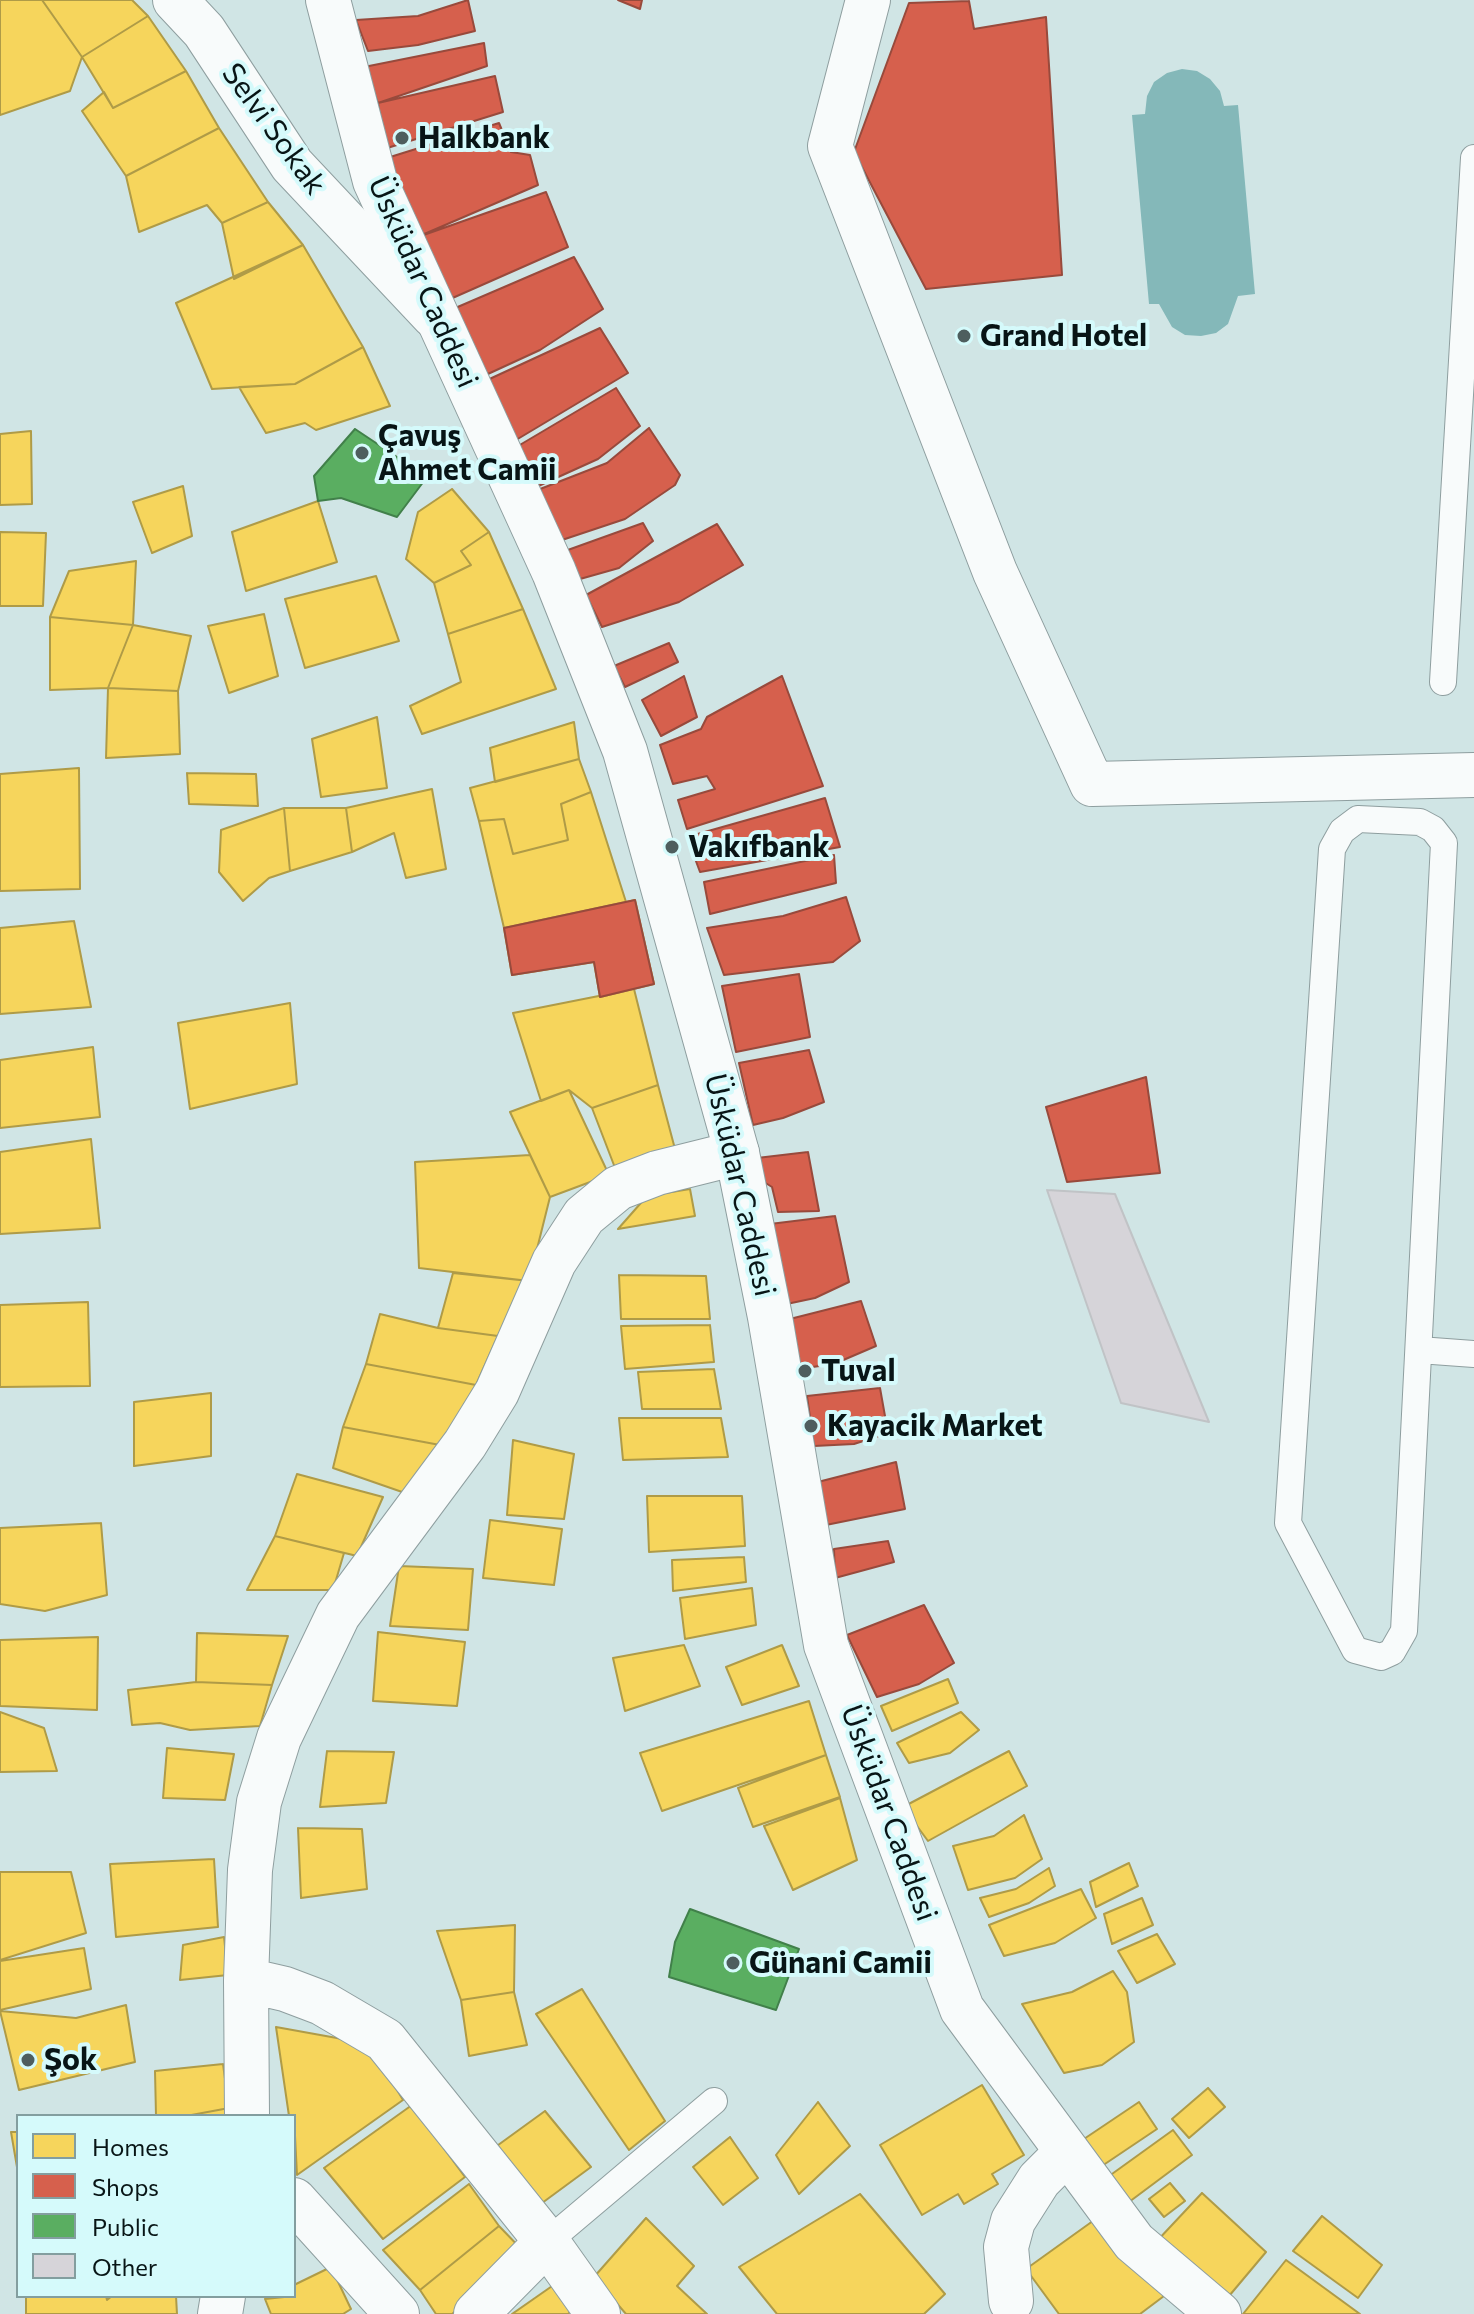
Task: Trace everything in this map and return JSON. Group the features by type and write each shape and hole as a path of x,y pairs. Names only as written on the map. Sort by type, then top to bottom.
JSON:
{"street":[{"name":"Selvi Sokak","path":"175,0 204,31 292,165 442,325"},
{"name":"Üsküdar Caddesi","path":"328,0 375,181 554,572 625,751 737,1153 770,1317 826,1645 962,2009 1134,2242 1219,2314"},
{"path":"868,0 830,146 995,572 1092,784 1474,775"},
{"path":"247,2114 246,1980 250,1870 259,1802 279,1738 338,1615 465,1444 497,1392 554,1262 584,1216 618,1188 657,1173 737,1153"},
{"path":"246,1980 285,1989 322,2003 385,2040 547,2242 598,2314"},
{"path":"1008,2310 1006,2247 1013,2221 1039,2180 1067,2152"},
{"path":"296,2202 397,2314"},
{"path":"476,2314 547,2242"}],"lane":[{"path":"1443,682 1468,359 1474,158"},
{"path":"1358,819 1420,822 1433,829 1444,843 1419,1350 1404,1631 1392,1652 1371,1657 1355,1650 1288,1523 1332,849 1342,831 1358,819"},
{"path":"1419,1350 1474,1354"},
{"path":"547,2242 714,2101"}],"water":[{"path":"1182,69 1197,71 1210,79 1220,91 1224,106 1238,105 1255,294 1238,296 1228,324 1216,333 1201,336 1185,335 1172,327 1159,304 1149,304 1132,115 1145,114 1147,96 1154,82 1167,73"}],"building: Homes":[{"path":"0,0 42,0 82,57 70,91 0,115"},
{"path":"42,0 132,0 148,16 82,57"},
{"path":"148,16 186,71 113,108 82,57"},
{"path":"186,71 219,128 126,176 82,111 104,92 113,108"},
{"path":"219,128 268,202 222,223 207,205 139,232 126,176"},
{"path":"268,202 303,245 234,279 222,223"},
{"path":"303,245 363,347 295,384 212,389 176,303"},
{"path":"363,347 390,406 316,430 305,423 266,433 239,387 295,384"},
{"path":"31,431 32,504 0,505 0,434"},
{"path":"183,486 192,536 152,553 133,502"},
{"path":"452,489 489,532 461,551 471,565 434,583 406,559 418,512"},
{"path":"318,501 337,562 246,591 232,532"},
{"path":"0,532 46,533 43,606 0,606"},
{"path":"489,532 523,609 448,634 434,583 471,565 461,551"},
{"path":"136,561 133,625 50,617 69,571"},
{"path":"376,576 399,641 305,668 285,599"},
{"path":"523,609 556,689 422,734 410,706 461,682 448,634"},
{"path":"264,614 278,676 229,693 208,626"},
{"path":"50,617 133,625 108,688 50,690"},
{"path":"133,625 191,636 178,691 108,688"},
{"path":"108,688 178,691 180,754 106,758"},
{"path":"377,717 387,788 321,797 312,739"},
{"path":"574,722 579,759 495,782 490,748"},
{"path":"579,759 591,792 561,804 568,840 513,854 504,819 479,821 470,788"},
{"path":"79,768 80,889 0,891 0,774"},
{"path":"187,773 256,774 258,806 189,804"},
{"path":"432,789 446,869 406,878 394,833 352,852 346,808"},
{"path":"591,792 626,902 504,928 479,821 504,819 513,854 568,840 561,804"},
{"path":"284,808 290,871 269,878 243,901 219,872 221,830"},
{"path":"284,808 346,808 352,852 290,871"},
{"path":"635,900 654,984 600,997 594,962 512,975 504,928"},
{"path":"74,921 91,1007 0,1014 0,928"},
{"path":"634,989 658,1085 592,1108 569,1090 541,1101 513,1013"},
{"path":"290,1003 297,1084 190,1109 178,1023"},
{"path":"93,1047 100,1117 0,1128 0,1060"},
{"path":"658,1085 675,1149 617,1173 592,1108"},
{"path":"569,1090 609,1175 550,1197 510,1112"},
{"path":"91,1139 100,1228 0,1234 0,1152"},
{"path":"530,1155 550,1197 529,1281 419,1268 415,1162"},
{"path":"690,1189 695,1216 618,1229 647,1196"},
{"path":"453,1273 529,1281 498,1336 438,1328"},
{"path":"619,1275 706,1276 710,1319 621,1319"},
{"path":"88,1302 90,1386 0,1387 0,1305"},
{"path":"380,1314 438,1328 498,1336 476,1385 366,1364"},
{"path":"710,1325 714,1362 625,1369 621,1326"},
{"path":"366,1364 476,1385 440,1445 343,1427"},
{"path":"714,1369 721,1409 642,1409 638,1372"},
{"path":"211,1393 211,1456 134,1466 134,1402"},
{"path":"619,1418 721,1418 728,1457 623,1460"},
{"path":"343,1427 440,1445 405,1493 333,1468"},
{"path":"513,1440 574,1454 564,1519 507,1515"},
{"path":"297,1474 383,1497 357,1556 275,1536"},
{"path":"647,1496 742,1496 745,1546 649,1552"},
{"path":"490,1520 562,1529 554,1585 483,1578"},
{"path":"101,1523 107,1595 45,1611 0,1604 0,1528"},
{"path":"275,1536 344,1553 333,1590 247,1590"},
{"path":"744,1557 746,1582 673,1591 672,1560"},
{"path":"399,1566 473,1569 468,1630 390,1626"},
{"path":"752,1588 756,1625 685,1639 680,1598"},
{"path":"378,1632 465,1642 457,1706 373,1701"},
{"path":"197,1633 288,1636 272,1685 196,1682"},
{"path":"98,1637 97,1710 0,1706 0,1640"},
{"path":"684,1645 700,1686 625,1711 613,1658"},
{"path":"782,1645 799,1686 742,1705 726,1667"},
{"path":"948,1679 958,1703 892,1731 881,1706"},
{"path":"196,1682 272,1685 260,1726 190,1730 160,1723 132,1725 128,1690"},
{"path":"809,1701 826,1755 662,1811 640,1753"},
{"path":"0,1712 44,1728 57,1771 0,1772"},
{"path":"961,1712 979,1730 950,1753 909,1763 897,1743"},
{"path":"167,1748 234,1754 225,1800 163,1798"},
{"path":"327,1751 394,1752 386,1803 320,1807"},
{"path":"1009,1751 1027,1786 928,1841 903,1807"},
{"path":"826,1755 840,1797 753,1827 738,1788"},
{"path":"840,1798 857,1860 793,1890 764,1826"},
{"path":"1024,1815 1042,1859 1015,1878 968,1890 953,1846 994,1836"},
{"path":"298,1828 362,1829 367,1889 301,1898"},
{"path":"214,1859 218,1927 116,1937 110,1864"},
{"path":"1129,1863 1138,1886 1096,1907 1090,1882"},
{"path":"1049,1868 1055,1886 1029,1903 989,1917 980,1898 1016,1889"},
{"path":"0,1872 71,1872 86,1933 0,1960"},
{"path":"1081,1889 1096,1918 1055,1943 1004,1956 989,1925"},
{"path":"1142,1898 1153,1925 1112,1944 1104,1914"},
{"path":"515,1925 514,1992 461,2000 437,1931"},
{"path":"1157,1934 1175,1964 1137,1983 1118,1951"},
{"path":"224,1937 228,1975 180,1980 183,1945"},
{"path":"84,1948 91,1989 0,2010 0,1961"},
{"path":"1113,1971 1127,1992 1134,2042 1102,2065 1064,2073 1022,2004 1072,1992"},
{"path":"582,1989 665,2121 629,2150 536,2014"},
{"path":"514,1992 527,2045 469,2056 461,2000"},
{"path":"126,2005 135,2062 19,2090 0,2011 76,2018"},
{"path":"276,2027 370,2044 403,2100 297,2175 296,2114 289,2114"},
{"path":"223,2064 229,2108 197,2114 156,2114 155,2071"},
{"path":"982,2085 1024,2155 992,2174 998,2184 964,2204 958,2194 922,2215 880,2145"},
{"path":"1208,2088 1225,2107 1189,2138 1172,2119"},
{"path":"818,2102 850,2146 799,2194 776,2155"},
{"path":"1139,2102 1157,2129 1090,2174 1072,2147"},
{"path":"412,2105 465,2177 383,2239 324,2168"},
{"path":"229,2108 228,2114 197,2114"},
{"path":"545,2111 591,2167 538,2206 494,2148"},
{"path":"1173,2130 1192,2155 1125,2205 1105,2179"},
{"path":"11,2132 16,2132 16,2161"},
{"path":"730,2137 758,2178 723,2205 693,2167"},
{"path":"1170,2183 1185,2201 1164,2217 1149,2199"},
{"path":"469,2184 499,2226 420,2290 383,2250"},
{"path":"1202,2193 1266,2252 1224,2302 1156,2242"},
{"path":"860,2194 945,2294 924,2314 777,2314 739,2267"},
{"path":"1104,2213 1164,2296 1140,2314 1059,2314 1026,2269"},
{"path":"1322,2216 1382,2265 1358,2298 1293,2251"},
{"path":"646,2218 694,2266 677,2286 707,2314 626,2314 594,2277"},
{"path":"499,2226 526,2254 452,2314 436,2314 420,2290"},
{"path":"1286,2260 1360,2314 1243,2314"},
{"path":"331,2267 351,2309 343,2314 271,2314 265,2299 296,2298 296,2284"},
{"path":"555,2284 575,2308 568,2314 512,2314"},
{"path":"26,2298 176,2298 177,2314 26,2314"}],"building: Shops":[{"path":"468,0 475,31 418,45 368,51 356,20 418,16"},
{"path":"618,0 642,0 640,9"},
{"path":"969,1 974,29 1046,17 1062,275 926,289 854,152 909,3"},
{"path":"484,43 487,66 378,103 364,67"},
{"path":"495,76 503,112 384,149 378,103"},
{"path":"499,123 511,152 530,155 538,185 415,238 387,158"},
{"path":"546,192 568,247 448,300 415,238"},
{"path":"574,257 603,309 540,350 477,379 446,312"},
{"path":"600,328 628,373 511,443 483,382"},
{"path":"616,388 640,426 598,459 534,488 513,449"},
{"path":"649,428 680,475 675,485 625,519 562,540 535,491 607,463"},
{"path":"643,523 653,541 619,568 580,579 565,551"},
{"path":"717,524 743,565 679,602 602,627 586,595"},
{"path":"669,643 678,662 625,687 614,666"},
{"path":"684,676 697,717 661,736 642,700"},
{"path":"782,676 823,786 687,829 678,800 715,789 707,776 673,784 660,745 701,729 707,717"},
{"path":"825,798 840,847 700,872 687,837"},
{"path":"834,855 836,883 710,914 704,882"},
{"path":"846,897 860,941 833,962 724,975 707,928 783,916"},
{"path":"635,900 654,984 600,997 594,962 512,975 504,928"},
{"path":"799,974 810,1037 736,1052 722,986"},
{"path":"809,1050 824,1102 783,1118 753,1125 739,1063"},
{"path":"1146,1077 1160,1173 1067,1182 1046,1107"},
{"path":"808,1152 819,1211 778,1212 772,1187 764,1182 757,1158"},
{"path":"835,1216 849,1282 815,1298 782,1305 770,1224"},
{"path":"861,1301 876,1346 834,1364 798,1369 782,1321"},
{"path":"880,1388 888,1433 854,1444 814,1446 807,1396"},
{"path":"896,1462 905,1509 816,1527 810,1484"},
{"path":"888,1541 894,1562 835,1578 834,1549"},
{"path":"924,1605 954,1663 919,1684 877,1697 847,1635"}],"building: Public":[{"name":"Çavuş Ahmet Camii","path":"355,429 427,477 397,517 341,498 318,501 314,476"},
{"name":"Günani Camii","path":"690,1909 799,1949 776,2010 669,1977 675,1942"}],"building: Other":[{"path":"1047,1190 1115,1194 1209,1422 1121,1403"}],"place":[{"name":"Halkbank","path":"402,138"},
{"name":"Grand Hotel","path":"964,336"},
{"name":"Çavuş Ahmet Camii","path":"362,453"},
{"name":"Vakıfbank","path":"672,847"},
{"name":"Tuval","path":"805,1371"},
{"name":"Kayacik Market","path":"811,1426"},
{"name":"Günani Camii","path":"733,1963"},
{"name":"Şok","path":"28,2060"}]}
